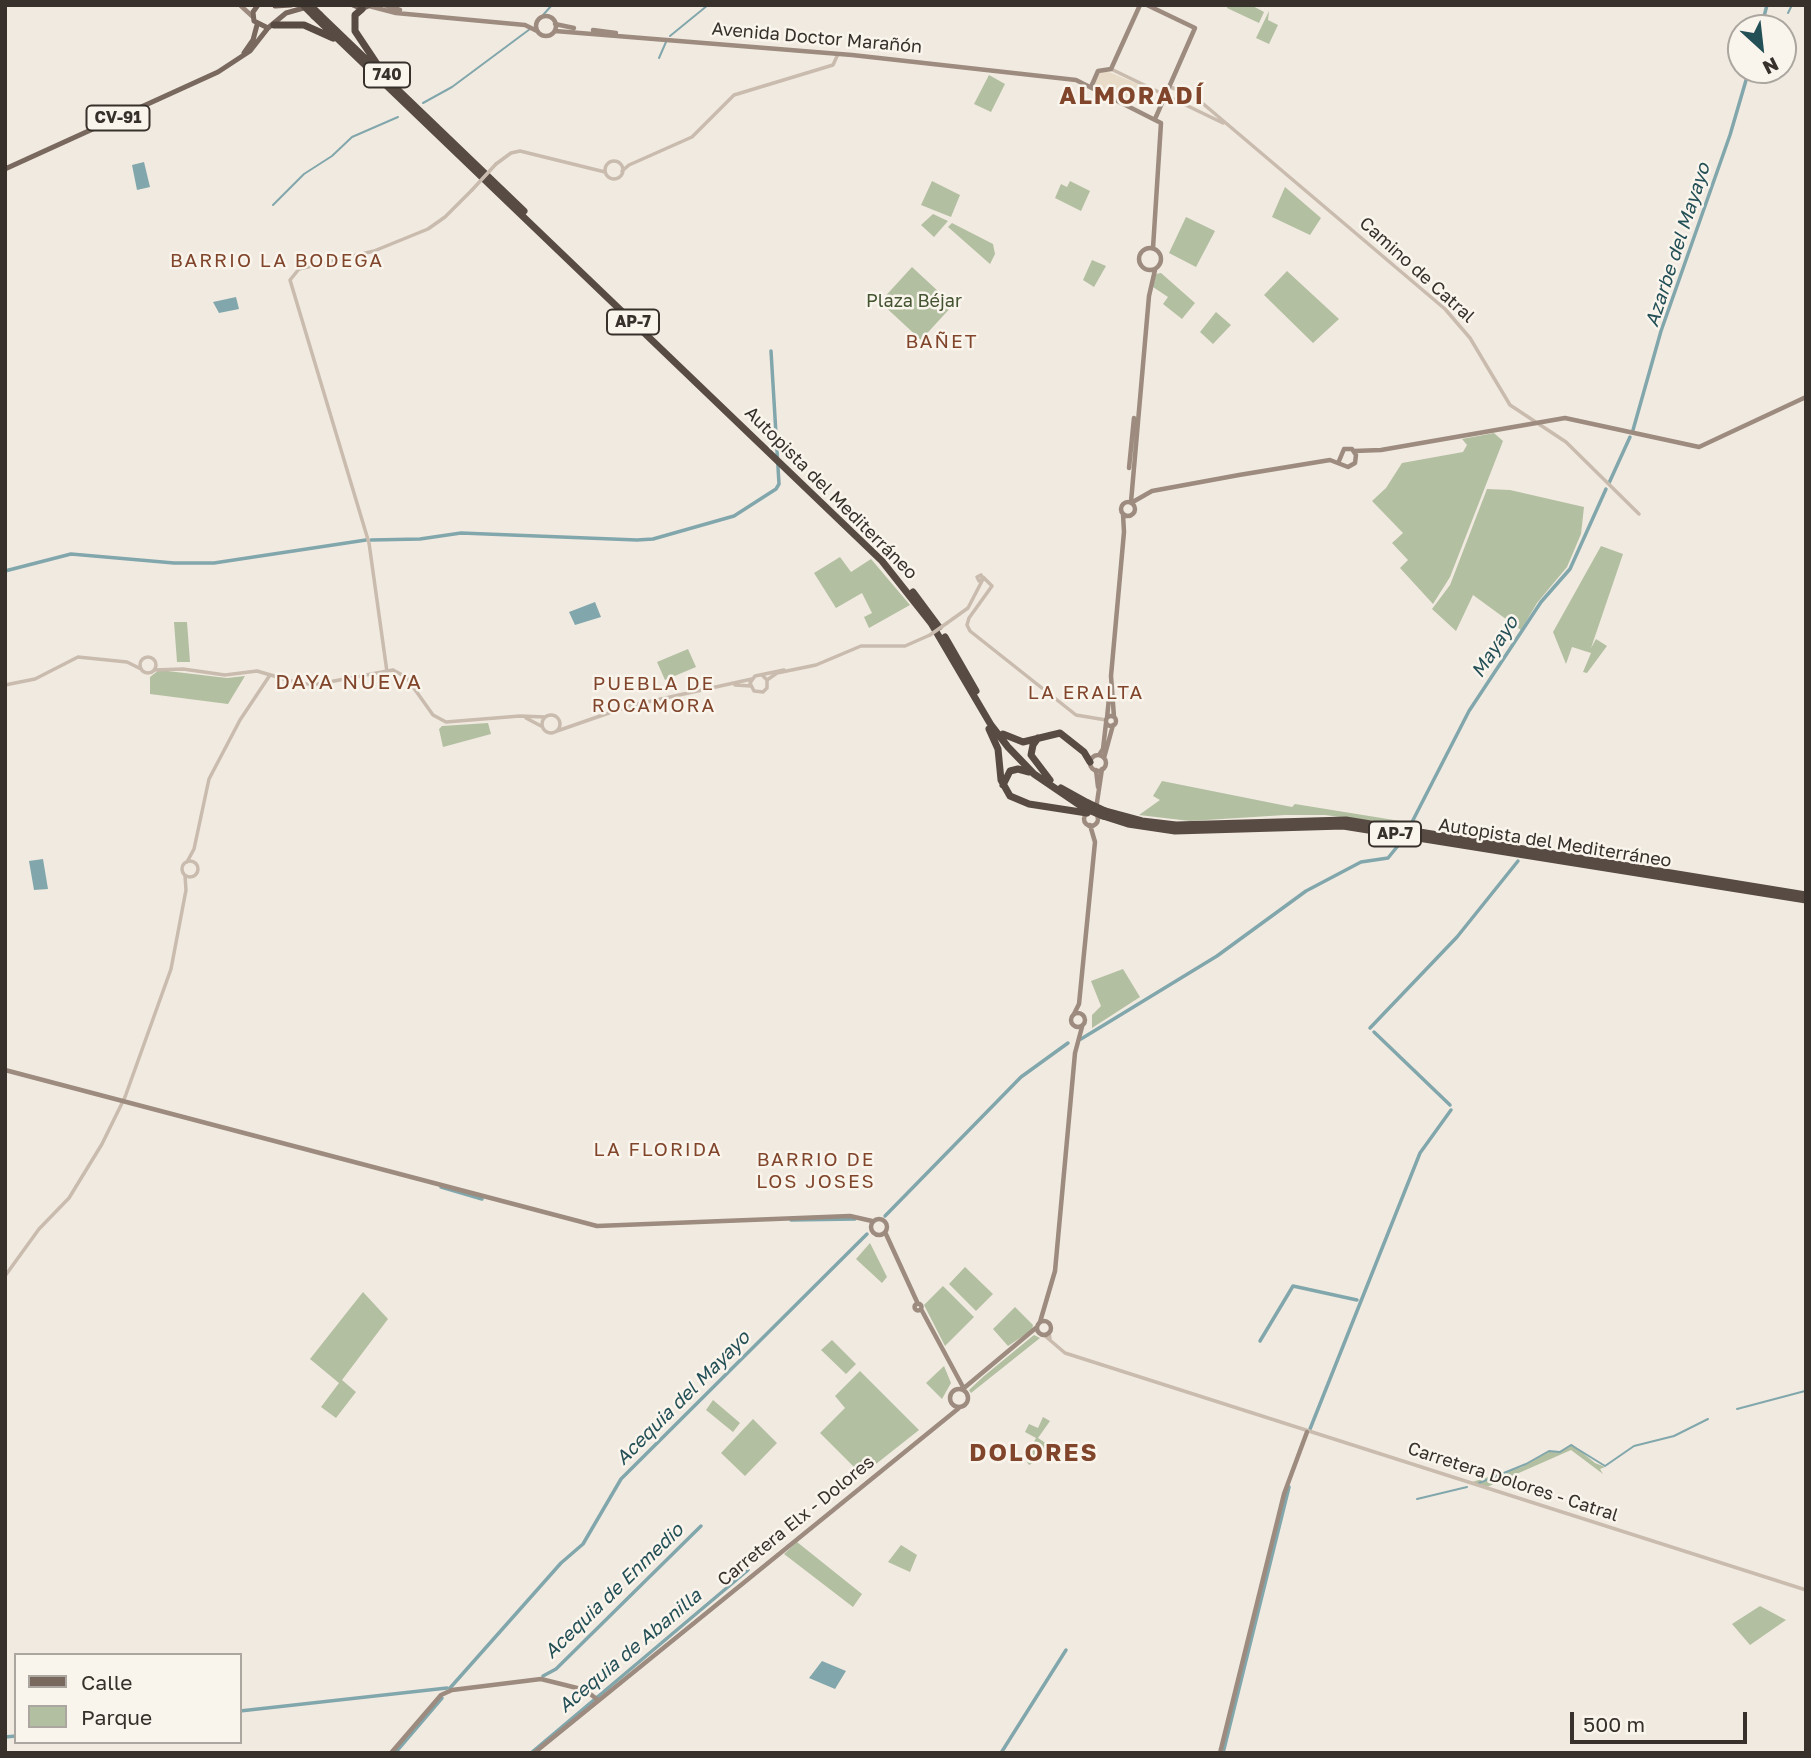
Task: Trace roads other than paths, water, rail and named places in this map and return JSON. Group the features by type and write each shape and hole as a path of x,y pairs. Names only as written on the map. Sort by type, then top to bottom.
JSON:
{"highway":[{"name":"Autopista del Mediterráneo","path":"303,5 443,133 882,561 931,623 999,737 1034,774 1092,814 1128,824 1175,831 1343,826 1806,900"},
{"name":"Autopista del Mediterráneo","path":"312,5 317,15 340,41 887,560 929,611 1003,734 1028,762 1092,814 1176,825 1267,820 1346,820 1806,895"},
{"name":"740","path":"360,6 354,18 360,41 390,79 443,133"},
{"path":"274,24 304,25 340,41"},
{"path":"977,703 998,749 1003,786 1010,796 1019,802 1076,814 1092,814"},
{"path":"1003,734 1020,742 1060,733 1084,752 1097,758"},
{"path":"1039,737 1033,744 1031,755 1050,780"},
{"path":"1003,786 1005,776 1013,769 1034,774"}],"main road":[{"path":"240,5 253,17 257,25 274,24 274,6 291,5"},
{"path":"253,17 258,5"},
{"name":"CV-91","path":"5,169 231,65 250,51 274,24 293,10 312,5"},
{"path":"386,5 424,15"},
{"path":"1091,87 1098,71 1111,69 1140,5"},
{"path":"1147,5 1195,28 1155,119"},
{"path":"360,6 525,25 547,17 555,24 631,35"},
{"path":"537,22 537,31"},
{"path":"555,24 555,30"},
{"name":"CV-91","path":"231,65 250,45 257,25"},
{"path":"525,25 546,36 555,30 631,35"},
{"name":"Avenida Doctor Marañón","path":"631,35 1059,76 1091,87 1162,125 1151,248"},
{"path":"1151,248 1162,257 1161,265 1152,270 1142,268 1139,260 1142,252 1151,248"},
{"path":"1124,532 1130,516 1152,270"},
{"path":"1099,770 1097,758 1104,745 1124,532 1121,507 1162,489 1314,462 1347,449 1381,450 1565,418 1699,447 1806,397"},
{"path":"1314,462 1339,461 1348,467 1356,460 1381,450"},
{"path":"1354,451 1356,460"},
{"path":"1339,454 1339,461"},
{"path":"1123,514 1130,516"},
{"path":"1075,1053 1086,1021 1081,1013 1092,814 1099,770 1097,758 1113,725 1111,676"},
{"path":"1106,720 1114,717"},
{"path":"1106,720 1113,725"},
{"path":"1042,1330 1055,1271 1075,1053 1071,1020 1080,990 1095,842 1092,814"},
{"path":"1074,1014 1081,1013"},
{"path":"1073,1026 1082,1027"},
{"path":"5,1070 597,1226 850,1216 872,1221 883,1220 887,1226 885,1232 889,1245 919,1308 965,1389 968,1398 959,1408 950,1404"},
{"path":"872,1221 871,1230 889,1245"},
{"path":"879,1235 885,1232"},
{"path":"946,1418 950,1395 956,1390 965,1389 1031,1334 1042,1330 1047,1322 1045,1310"},
{"path":"1042,1330 1047,1322"},
{"path":"956,1390 958,1377"},
{"name":"Carretera Elx - Dolores","path":"534,1753 959,1408"},
{"path":"1220,1753 1284,1494 1307,1432"},
{"path":"391,1753 447,1691 541,1679 584,1690 598,1700"}],"street":[{"path":"606,169 613,162 619,164 692,137 734,96 833,65 838,54"},
{"path":"1111,69 1228,125"},
{"name":"Camino de Catral","path":"1169,86 1191,94 1459,322 1505,399 1519,412 1578,453 1625,503 1639,514"},
{"path":"387,669 369,543 291,276 304,267 373,251 428,229 445,217 496,164 520,151 606,169 614,179 629,165 677,143"},
{"path":"619,164 622,170"},
{"path":"1548,430 1549,421"},
{"path":"521,716 550,733 557,732 629,706 681,693 765,678 778,670 793,671 861,646 905,646 930,635 968,608 981,580 989,580 991,589 969,618 968,628 1076,715 1106,720"},
{"path":"5,685 35,679 78,657 127,662 148,657 173,669"},
{"path":"141,669 142,660"},
{"path":"127,662 146,673 173,669 225,676 254,671 301,684 318,684 387,669 406,677 433,715 446,722 521,716 545,718 552,715 560,720 580,724"},
{"path":"154,670 155,662"},
{"path":"5,1276 39,1229 69,1198 102,1144 122,1101 171,969 187,890 198,870 194,849 209,779 240,720 270,675"},
{"path":"729,685 751,687 754,691 763,692 767,688 765,678"},
{"path":"751,687 752,679"},
{"path":"542,728 545,718"},
{"path":"557,732 560,720"},
{"path":"187,890 182,867 194,849"},
{"path":"187,862 195,863"},
{"path":"185,876 194,876"},
{"name":"Carretera Dolores - Catral","path":"1042,1330 1060,1351 1806,1590"}],"water":[{"path":"144,162 150,187 137,190 132,165"},
{"path":"236,297 239,309 219,313 213,302"},
{"path":"595,602 601,617 575,625 569,612"},
{"path":"43,859 48,889 34,890 29,861"},
{"path":"822,1661 846,1671 835,1689 809,1678"}],"waterway":[{"path":"543,15 552,5"},
{"path":"670,36 708,5"},
{"name":"Azarbe del Mayayo","path":"1765,14 1767,5"},
{"path":"1788,13 1792,5"},
{"path":"423,103 452,87 530,29"},
{"path":"659,58 666,42"},
{"name":"Azarbe del Mayayo","path":"1633,430 1661,331 1730,135 1745,84"},
{"path":"273,205 304,174 332,156 352,137 398,117"},
{"path":"371,540 420,539 461,533 653,539 734,516 776,489 779,484 771,351"},
{"name":"Mayayo","path":"1609,483 1630,437"},
{"name":"Mayayo","path":"1411,824 1469,711 1541,602 1570,569 1606,489"},
{"path":"5,571 71,554 174,563 214,563 366,540"},
{"path":"1081,1039 1217,956 1306,891 1361,862 1388,858 1401,842"},
{"path":"1370,1028 1457,937 1518,861"},
{"path":"1374,1032 1450,1105"},
{"path":"885,1216 1021,1077 1068,1043"},
{"path":"1310,1429 1420,1153 1451,1110"},
{"path":"441,1187 482,1199"},
{"path":"791,1220 855,1219"},
{"name":"Acequia del Mayayo","path":"450,1688 561,1563 583,1544 621,1479 867,1234"},
{"path":"1260,1341 1293,1286 1357,1300"},
{"path":"1737,1409 1805,1391"},
{"path":"1479,1483 1526,1464 1549,1451 1560,1452 1571,1445 1605,1466 1634,1446 1674,1436 1708,1419"},
{"path":"1223,1753 1289,1487"},
{"path":"1417,1499 1467,1487"},
{"name":"Acequia de Enmedio","path":"543,1676 556,1669 701,1526"},
{"name":"Acequia de Abanilla","path":"531,1753 748,1570"},
{"path":"1001,1753 1066,1650"},
{"name":"Acequia de Enmedio","path":"242,1711 447,1688"},
{"name":"Acequia del Mayayo","path":"395,1753 442,1698"},
{"name":"Acequia de Enmedio","path":"5,1737 14,1736"}],"district":[{"name":"ALMORADÍ","path":"1132,96"},
{"name":"BARRIO LA BODEGA","path":"277,261"},
{"name":"BAÑET","path":"942,342"},
{"name":"DAYA NUEVA","path":"349,682"},
{"name":"LA ERALTA","path":"1086,693"},
{"name":"PUEBLA DE ROCAMORA","path":"654,695"},
{"name":"LA FLORIDA","path":"658,1150"},
{"name":"BARRIO DE LOS JOSES","path":"816,1171"},
{"name":"DOLORES","path":"1034,1453"}],"park label":[{"name":"Plaza Béjar","path":"914,301"}]}
